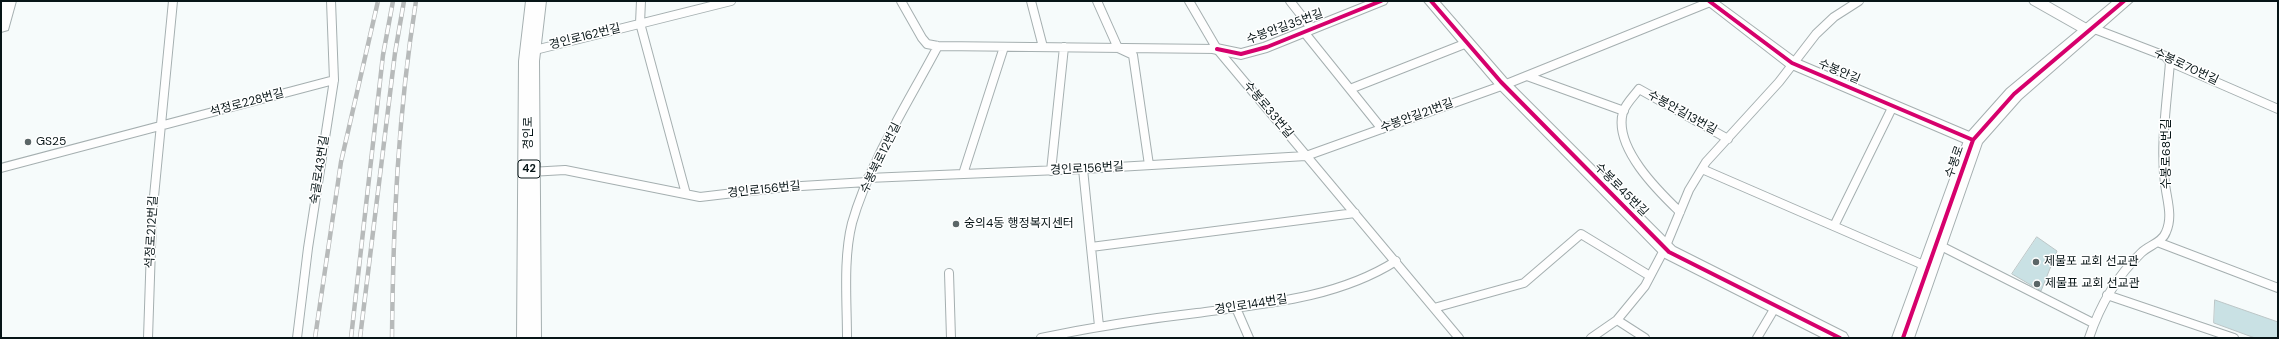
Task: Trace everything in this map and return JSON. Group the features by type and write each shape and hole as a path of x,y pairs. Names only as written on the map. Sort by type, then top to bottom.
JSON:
{"main road":[{"path":"1,25 6,1"},
{"name":"경인로","path":"529,338 530,51 536,1"}],"street":[{"name":"수봉로45번길","path":"1431,1 1504,85 1669,252 1840,338"},
{"name":"수봉안길","path":"1710,1 1792,63 1973,140"},
{"path":"2036,1 2091,29"},
{"name":"수봉로","path":"1903,338 1973,140 2014,94 2124,1"},
{"name":"수봉안길35번길","path":"1217,48 1241,54 1308,30 1372,3"}],"lane":[{"path":"161,126 173,1"},
{"name":"숙골로43번길","path":"297,338 308,248 334,80 331,1"},
{"path":"641,1 640,23 686,194"},
{"name":"경인로162번길","path":"530,51 640,23 699,5 731,1"},
{"path":"901,1 922,38 927,44 938,46"},
{"path":"1031,1 1043,47"},
{"path":"1097,1 1118,48 1133,55 1149,165"},
{"name":"수봉로33번길","path":"1189,1 1217,48 1459,338"},
{"path":"1290,1 1308,30 1350,89 1382,129"},
{"name":"수봉안길21번길","path":"1306,156 1504,85 1710,1"},
{"name":"수봉안길13번길","path":"1591,338 1617,320 1645,286 1665,248 1689,190 1702,169 1779,82 1792,63 1816,34 1834,17 1859,1"},
{"name":"수봉로70번길","path":"2091,29 2165,56 2170,62 2278,109"},
{"path":"1350,89 1467,43"},
{"name":"수봉안길35번길","path":"938,46 1217,48"},
{"name":"수봉북로12번길","path":"847,338 847,263 852,224 867,180 938,46"},
{"path":"963,174 1004,47"},
{"path":"1051,170 1064,47"},
{"name":"수봉로68번길","path":"2160,243 2168,231 2169,204 2165,182 2164,139 2170,62"},
{"path":"1527,76 1624,110 1623,119 1626,140 1638,166 1650,183 1680,212"},
{"name":"석정로228번길","path":"1,168 334,80"},
{"name":"수봉안길13번길","path":"1624,110 1639,89 1728,139"},
{"path":"1834,226 1893,106"},
{"name":"석정로212번길","path":"148,338 152,216 161,126"},
{"name":"경인로156번길","path":"529,172 565,170 700,196 867,180 1306,156"},
{"path":"1083,169 1100,326"},
{"path":"1702,169 1928,267"},
{"path":"1091,247 1355,213"},
{"path":"1434,308 1524,283 1581,234 1650,276"},
{"path":"2089,338 2093,323 2118,277 2144,250 2160,243 2278,288"},
{"path":"1937,244 2093,323"},
{"name":"경인로144번길","path":"1041,338 1100,326 1236,308 1316,294 1346,286 1366,278 1396,261"},
{"path":"949,273 951,338"},
{"path":"2108,295 2234,338"},
{"path":"1757,338 1776,306"},
{"path":"1236,308 1249,338"},
{"path":"1617,320 1645,338"}],"building":[{"name":"제물포 교회 선교관","path":"2037,237 2057,251 2041,291 2012,274"},
{"path":"2215,300 2278,322 2278,338 2255,338 2214,323"}],"railway":[{"path":"315,338 341,162 378,1"},
{"path":"351,338 383,55 393,1"},
{"path":"360,338 395,53 404,1"},
{"path":"392,338 395,211 405,85 416,1"}],"cycle path":[{"path":"1217,49 1241,54 1267,47 1381,1"},
{"path":"1431,1 1501,82 1669,252 1840,338"},
{"path":"1709,1 1792,63 1973,140"},
{"path":"1903,338 1973,140 2014,94 2124,1"}],"place":[{"name":"GS25","path":"28,142"},
{"name":"숭의4동 행정복지센터","path":"956,224"},
{"name":"제물포 교회 선교관","path":"2036,262"},
{"name":"제물표 교회 선교관","path":"2037,284"}]}
